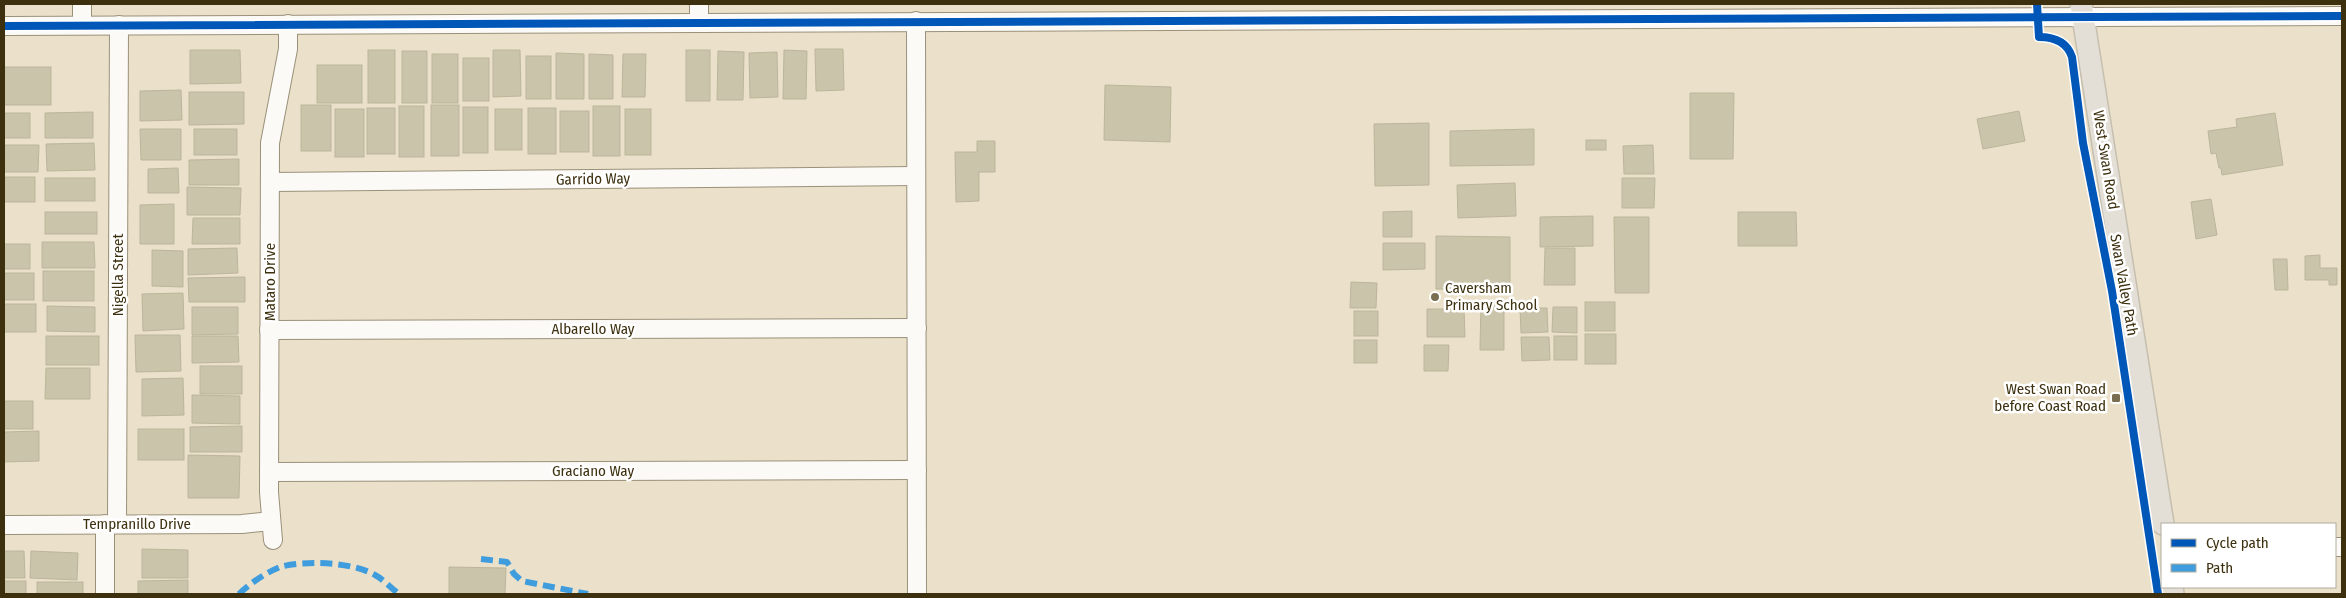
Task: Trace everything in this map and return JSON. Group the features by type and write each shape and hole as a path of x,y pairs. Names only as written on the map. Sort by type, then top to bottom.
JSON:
{"main road":[{"name":"West Swan Road","path":"2082,10 2163,523"}],"street":[{"path":"82,4 82,25"},
{"path":"699,4 699,22"},
{"path":"4,26 916,21 2082,10 2342,16"},
{"path":"916,21 918,594"},
{"name":"Mataro Drive","path":"273,540 269,472 270,143 288,49 288,24"},
{"name":"Nigella Street","path":"105,594 111,524 119,25"},
{"name":"Garrido Way","path":"271,182 916,176"},
{"name":"Albarello Way","path":"269,330 917,328"},
{"name":"Graciano Way","path":"269,472 917,470"},
{"name":"Tempranillo Drive","path":"4,525 242,524 271,521"}],"building":[{"path":"815,49 843,49 844,90 816,91"},
{"path":"190,50 240,50 241,83 190,84"},
{"path":"368,50 395,50 395,103 368,103"},
{"path":"493,50 520,50 521,96 493,97"},
{"path":"686,50 710,50 710,101 686,101"},
{"path":"784,50 807,51 806,99 783,99"},
{"path":"402,51 427,51 427,103 402,103"},
{"path":"718,51 744,52 743,100 717,100"},
{"path":"777,52 778,97 750,98 749,53"},
{"path":"556,53 584,54 584,99 556,99"},
{"path":"432,54 458,54 458,103 432,103"},
{"path":"589,54 613,55 613,99 589,99"},
{"path":"623,54 646,54 645,97 622,97"},
{"path":"526,56 551,56 551,99 526,99"},
{"path":"463,58 489,58 489,101 463,101"},
{"path":"317,65 362,65 362,103 317,103"},
{"path":"4,67 51,67 51,105 4,105"},
{"path":"1105,85 1171,87 1170,142 1104,140"},
{"path":"181,90 182,120 140,121 140,91"},
{"path":"189,92 244,92 244,124 189,125"},
{"path":"1690,93 1734,93 1733,159 1690,159"},
{"path":"301,105 331,105 331,151 301,151"},
{"path":"431,105 459,105 459,156 431,156"},
{"path":"399,106 424,106 424,157 399,157"},
{"path":"593,106 620,106 620,156 593,156"},
{"path":"463,107 488,107 488,153 463,153"},
{"path":"367,108 395,108 395,154 367,154"},
{"path":"528,108 556,108 556,154 528,154"},
{"path":"335,109 364,109 364,157 335,157"},
{"path":"495,109 522,109 522,150 495,150"},
{"path":"625,109 651,109 651,155 625,155"},
{"path":"560,111 589,111 589,152 560,152"},
{"path":"2019,111 2025,141 1983,149 1977,119"},
{"path":"93,112 93,138 45,138 45,113"},
{"path":"4,113 30,113 30,138 4,138"},
{"path":"2275,113 2283,165 2222,175 2216,153 2211,154 2208,131 2237,127 2236,119"},
{"path":"1429,123 1429,185 1375,186 1374,124"},
{"path":"140,129 181,129 181,160 141,160"},
{"path":"194,129 237,129 237,155 194,155"},
{"path":"1534,129 1534,165 1450,166 1450,131"},
{"path":"1586,140 1606,140 1606,150 1586,150"},
{"path":"977,141 995,141 995,172 979,172 979,201 956,202 955,152 977,152"},
{"path":"94,143 95,170 47,171 46,144"},
{"path":"4,145 39,145 38,172 4,172"},
{"path":"1653,145 1654,174 1624,174 1623,146"},
{"path":"239,159 239,185 189,185 189,160"},
{"path":"178,168 179,193 148,193 148,169"},
{"path":"4,177 35,177 35,202 4,202"},
{"path":"45,178 95,178 95,201 45,201"},
{"path":"1622,178 1655,178 1654,208 1622,208"},
{"path":"1515,183 1516,216 1458,218 1457,185"},
{"path":"187,187 241,188 240,215 187,215"},
{"path":"2211,199 2217,235 2196,239 2191,202"},
{"path":"174,204 174,244 140,244 140,205"},
{"path":"1412,211 1412,237 1383,237 1383,212"},
{"path":"45,212 97,212 97,234 45,234"},
{"path":"1738,212 1796,212 1797,246 1738,246"},
{"path":"1593,216 1593,246 1540,247 1540,217"},
{"path":"1614,217 1649,217 1649,293 1615,293"},
{"path":"193,218 240,218 240,244 192,244"},
{"path":"1436,236 1510,237 1510,290 1436,289"},
{"path":"42,242 94,242 95,268 42,268"},
{"path":"1383,243 1425,243 1425,269 1383,270"},
{"path":"4,244 30,244 30,269 4,269"},
{"path":"237,248 238,273 188,275 188,249"},
{"path":"1545,248 1575,248 1575,285 1544,285"},
{"path":"152,250 183,251 183,287 152,286"},
{"path":"2320,255 2320,268 2337,268 2337,285 2329,285 2329,280 2305,280 2305,256"},
{"path":"2273,259 2287,259 2288,290 2275,290"},
{"path":"43,271 94,271 94,301 43,301"},
{"path":"4,273 34,273 34,300 4,300"},
{"path":"245,277 245,302 189,302 188,278"},
{"path":"1351,282 1377,283 1376,308 1350,308"},
{"path":"183,293 184,329 143,331 142,294"},
{"path":"1481,302 1504,303 1504,350 1480,350"},
{"path":"1585,302 1615,302 1615,331 1585,331"},
{"path":"4,304 36,304 36,332 4,332"},
{"path":"47,306 95,307 95,332 47,331"},
{"path":"192,307 238,307 238,334 192,335"},
{"path":"1553,307 1577,307 1577,333 1552,332"},
{"path":"1520,308 1547,308 1548,332 1521,333"},
{"path":"1427,309 1464,309 1465,337 1427,337"},
{"path":"1354,311 1378,311 1378,336 1354,336"},
{"path":"1585,334 1616,334 1616,364 1585,364"},
{"path":"135,335 180,335 181,371 136,372"},
{"path":"46,336 99,336 99,365 46,365"},
{"path":"192,336 238,336 239,362 192,363"},
{"path":"1554,336 1577,336 1577,360 1554,360"},
{"path":"1521,337 1549,337 1550,360 1522,361"},
{"path":"1354,340 1377,340 1377,363 1354,363"},
{"path":"1424,345 1449,345 1448,371 1424,371"},
{"path":"200,366 242,366 242,394 200,394"},
{"path":"46,368 90,368 90,399 45,399"},
{"path":"183,378 184,415 142,416 142,379"},
{"path":"192,395 240,396 240,424 192,423"},
{"path":"4,401 33,401 33,429 4,429"},
{"path":"242,426 242,452 190,452 190,427"},
{"path":"138,429 184,429 184,460 138,460"},
{"path":"39,431 39,461 4,462 4,432"},
{"path":"188,455 240,456 239,498 188,498"},
{"path":"142,549 188,550 188,578 142,578"},
{"path":"4,551 24,551 25,578 4,578"},
{"path":"31,551 78,553 77,580 30,578"},
{"path":"449,567 506,568 505,594 449,594"},
{"path":"188,580 188,594 138,594 138,581"},
{"path":"4,581 26,581 26,594 4,594"},
{"path":"37,582 83,582 83,594 37,594"}],"marked path":[{"path":"481,559 507,562 514,574 522,581 588,594"},
{"path":"239,594 258,579 280,567 302,563 354,567 375,575 399,594"}],"cycle path":[{"name":"Swan Valley Path","path":"2037,4 2039,37 2060,41 2072,57 2083,143 2112,291 2158,594"},
{"path":"4,26 2342,16"}],"place":[{"name":"Caversham Primary School","path":"1435,297"},
{"name":"West Swan Road before Coast Road","path":"2116,398"}]}
